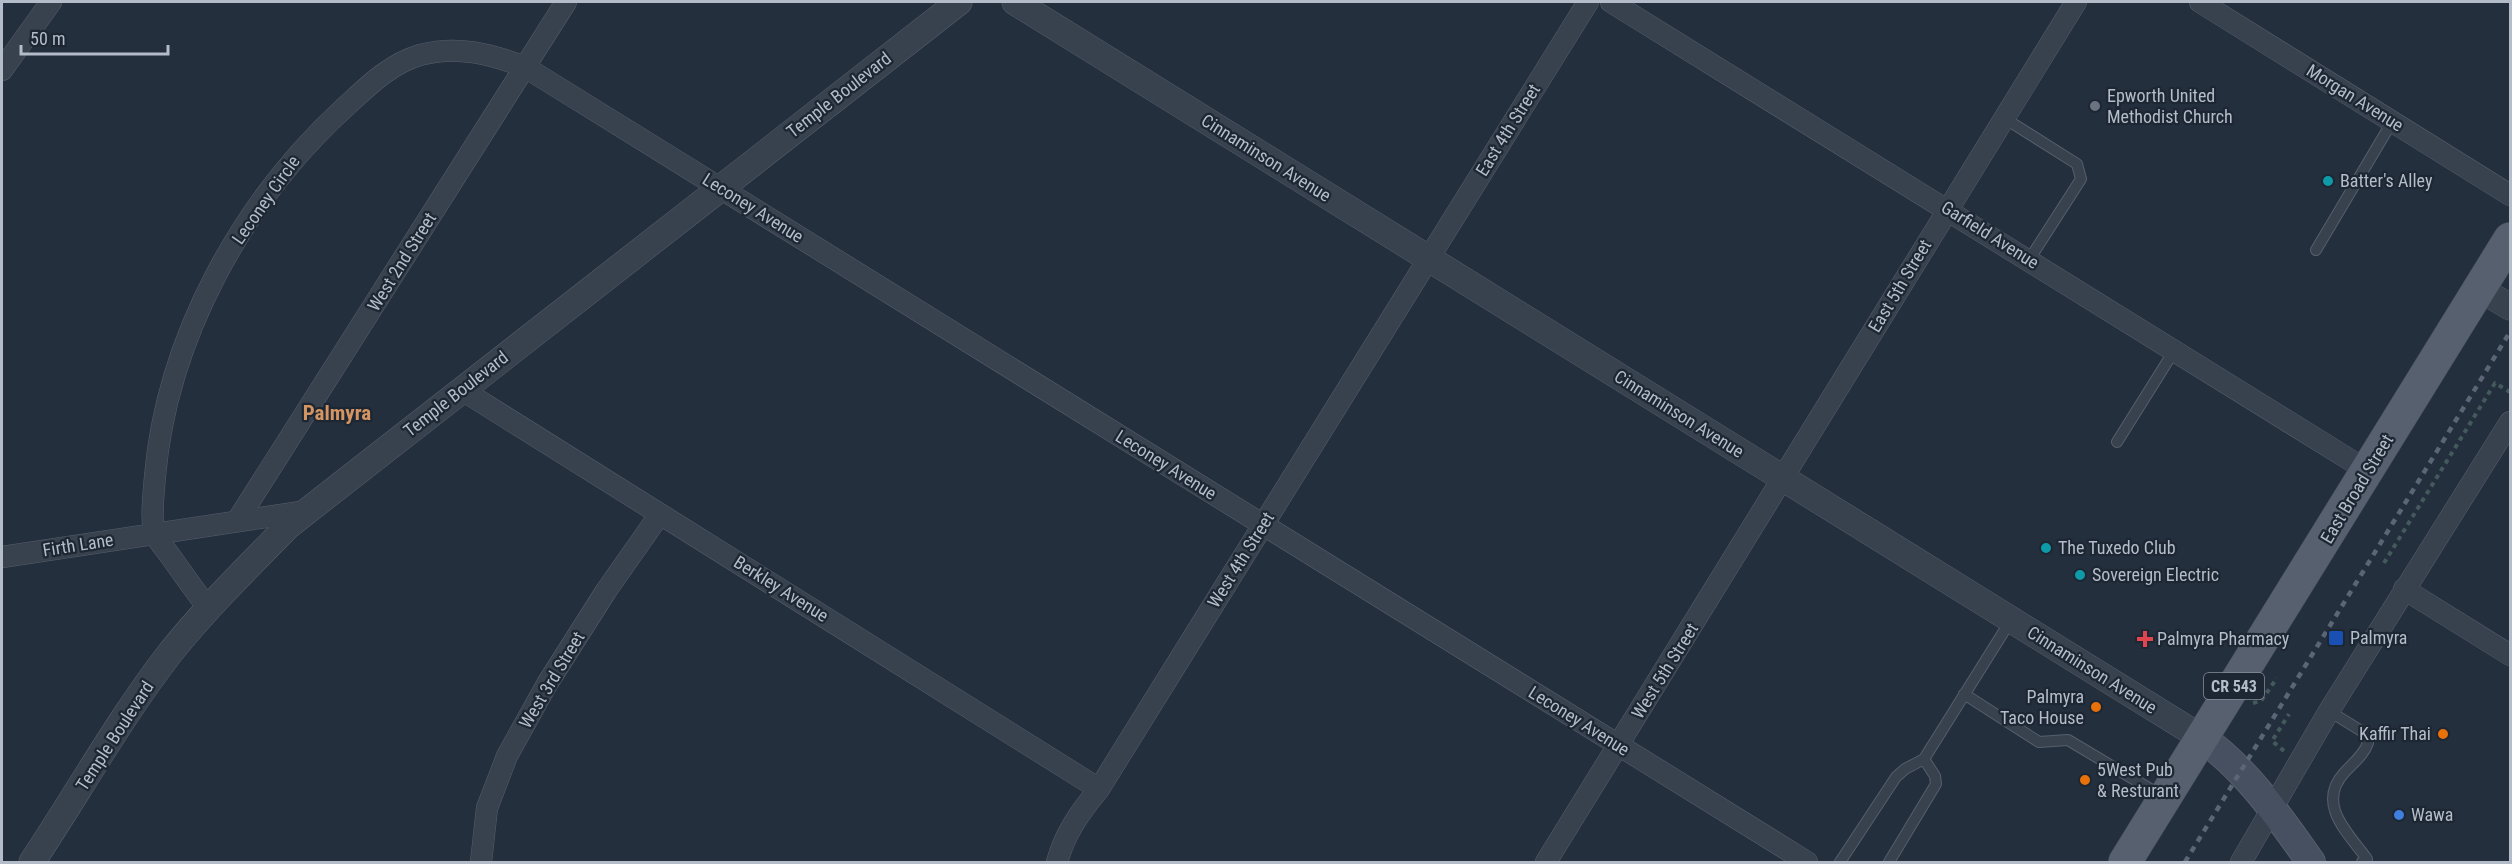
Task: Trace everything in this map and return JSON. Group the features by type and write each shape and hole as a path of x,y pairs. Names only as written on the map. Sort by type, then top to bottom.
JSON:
{"main road":[{"name":"East Broad Street","path":"2202,738 2511,239"},
{"name":"CR 543","path":"2125,862 2202,738"},
{"name":"Cinnaminson Avenue","path":"2202,738 2241,771 2274,810 2311,862"}],"street":[{"path":"2,70 51,2"},
{"name":"West 2nd Street","path":"237,521 566,2"},
{"name":"Temple Boulevard","path":"32,862 169,655 208,609 288,526 959,2"},
{"name":"Cinnaminson Avenue","path":"1015,2 2202,738"},
{"name":"East 4th Street","path":"1428,258 1588,2"},
{"name":"Garfield Avenue","path":"1611,2 2368,471"},
{"name":"East 5th Street","path":"1783,479 2076,2"},
{"name":"Morgan Avenue","path":"2200,2 2511,195"},
{"name":"Leconey Circle","path":"155,534 153,496 158,442 180,358 211,285 251,215 310,139 379,75 418,55 452,49 492,54 525,67"},
{"name":"Leconey Avenue","path":"525,67 1807,862"},
{"name":"West 4th Street","path":"1057,862 1064,838 1099,789 1428,258"},
{"path":"2480,289 2511,307"},
{"name":"Berkley Avenue","path":"462,390 1099,789"},
{"path":"2241,862 2274,810 2329,711 2511,422"},
{"name":"West 5th Street","path":"1546,862 1783,479"},
{"name":"Firth Lane","path":"2,557 307,511"},
{"name":"West 3rd Street","path":"481,862 487,808 507,756 541,694 606,591 660,514"},
{"path":"155,534 208,609"},
{"path":"2404,590 2511,655"}],"lane":[{"path":"2004,118 2076,164 2081,179 2029,260"},
{"path":"2316,250 2392,122"},
{"path":"2117,442 2174,351"},
{"path":"1840,862 1896,777 1905,769 1924,759 2011,620"},
{"path":"1964,694 2039,742 2068,740 2165,798"},
{"path":"2329,711 2363,732 2368,743 2366,749 2338,779 2333,789 2332,802 2335,816 2367,859 2362,862"},
{"path":"1889,862 1936,784 1935,776 1924,759"}],"path":[{"path":"2384,563 2495,383 2511,392"},
{"path":"2246,712 2252,704 2261,701 2277,678"},
{"path":"2279,760 2284,751 2272,741 2289,714"}],"railway":[{"path":"2185,862 2510,332"}],"place":[{"name":"Epworth United Methodist Church","path":"2095,106"},
{"name":"Batter's Alley","path":"2328,181"},
{"name":"The Tuxedo Club","path":"2046,548"},
{"name":"Sovereign Electric","path":"2080,575"},
{"name":"Palmyra","path":"2336,638"},
{"name":"Palmyra Pharmacy","path":"2145,639"},
{"name":"Palmyra Taco House","path":"2096,707"},
{"name":"Kaffir Thai","path":"2443,734"},
{"name":"5West Pub & Resturant","path":"2085,780"},
{"name":"Wawa","path":"2399,815"}],"district":[{"name":"Palmyra","path":"337,413"}]}
